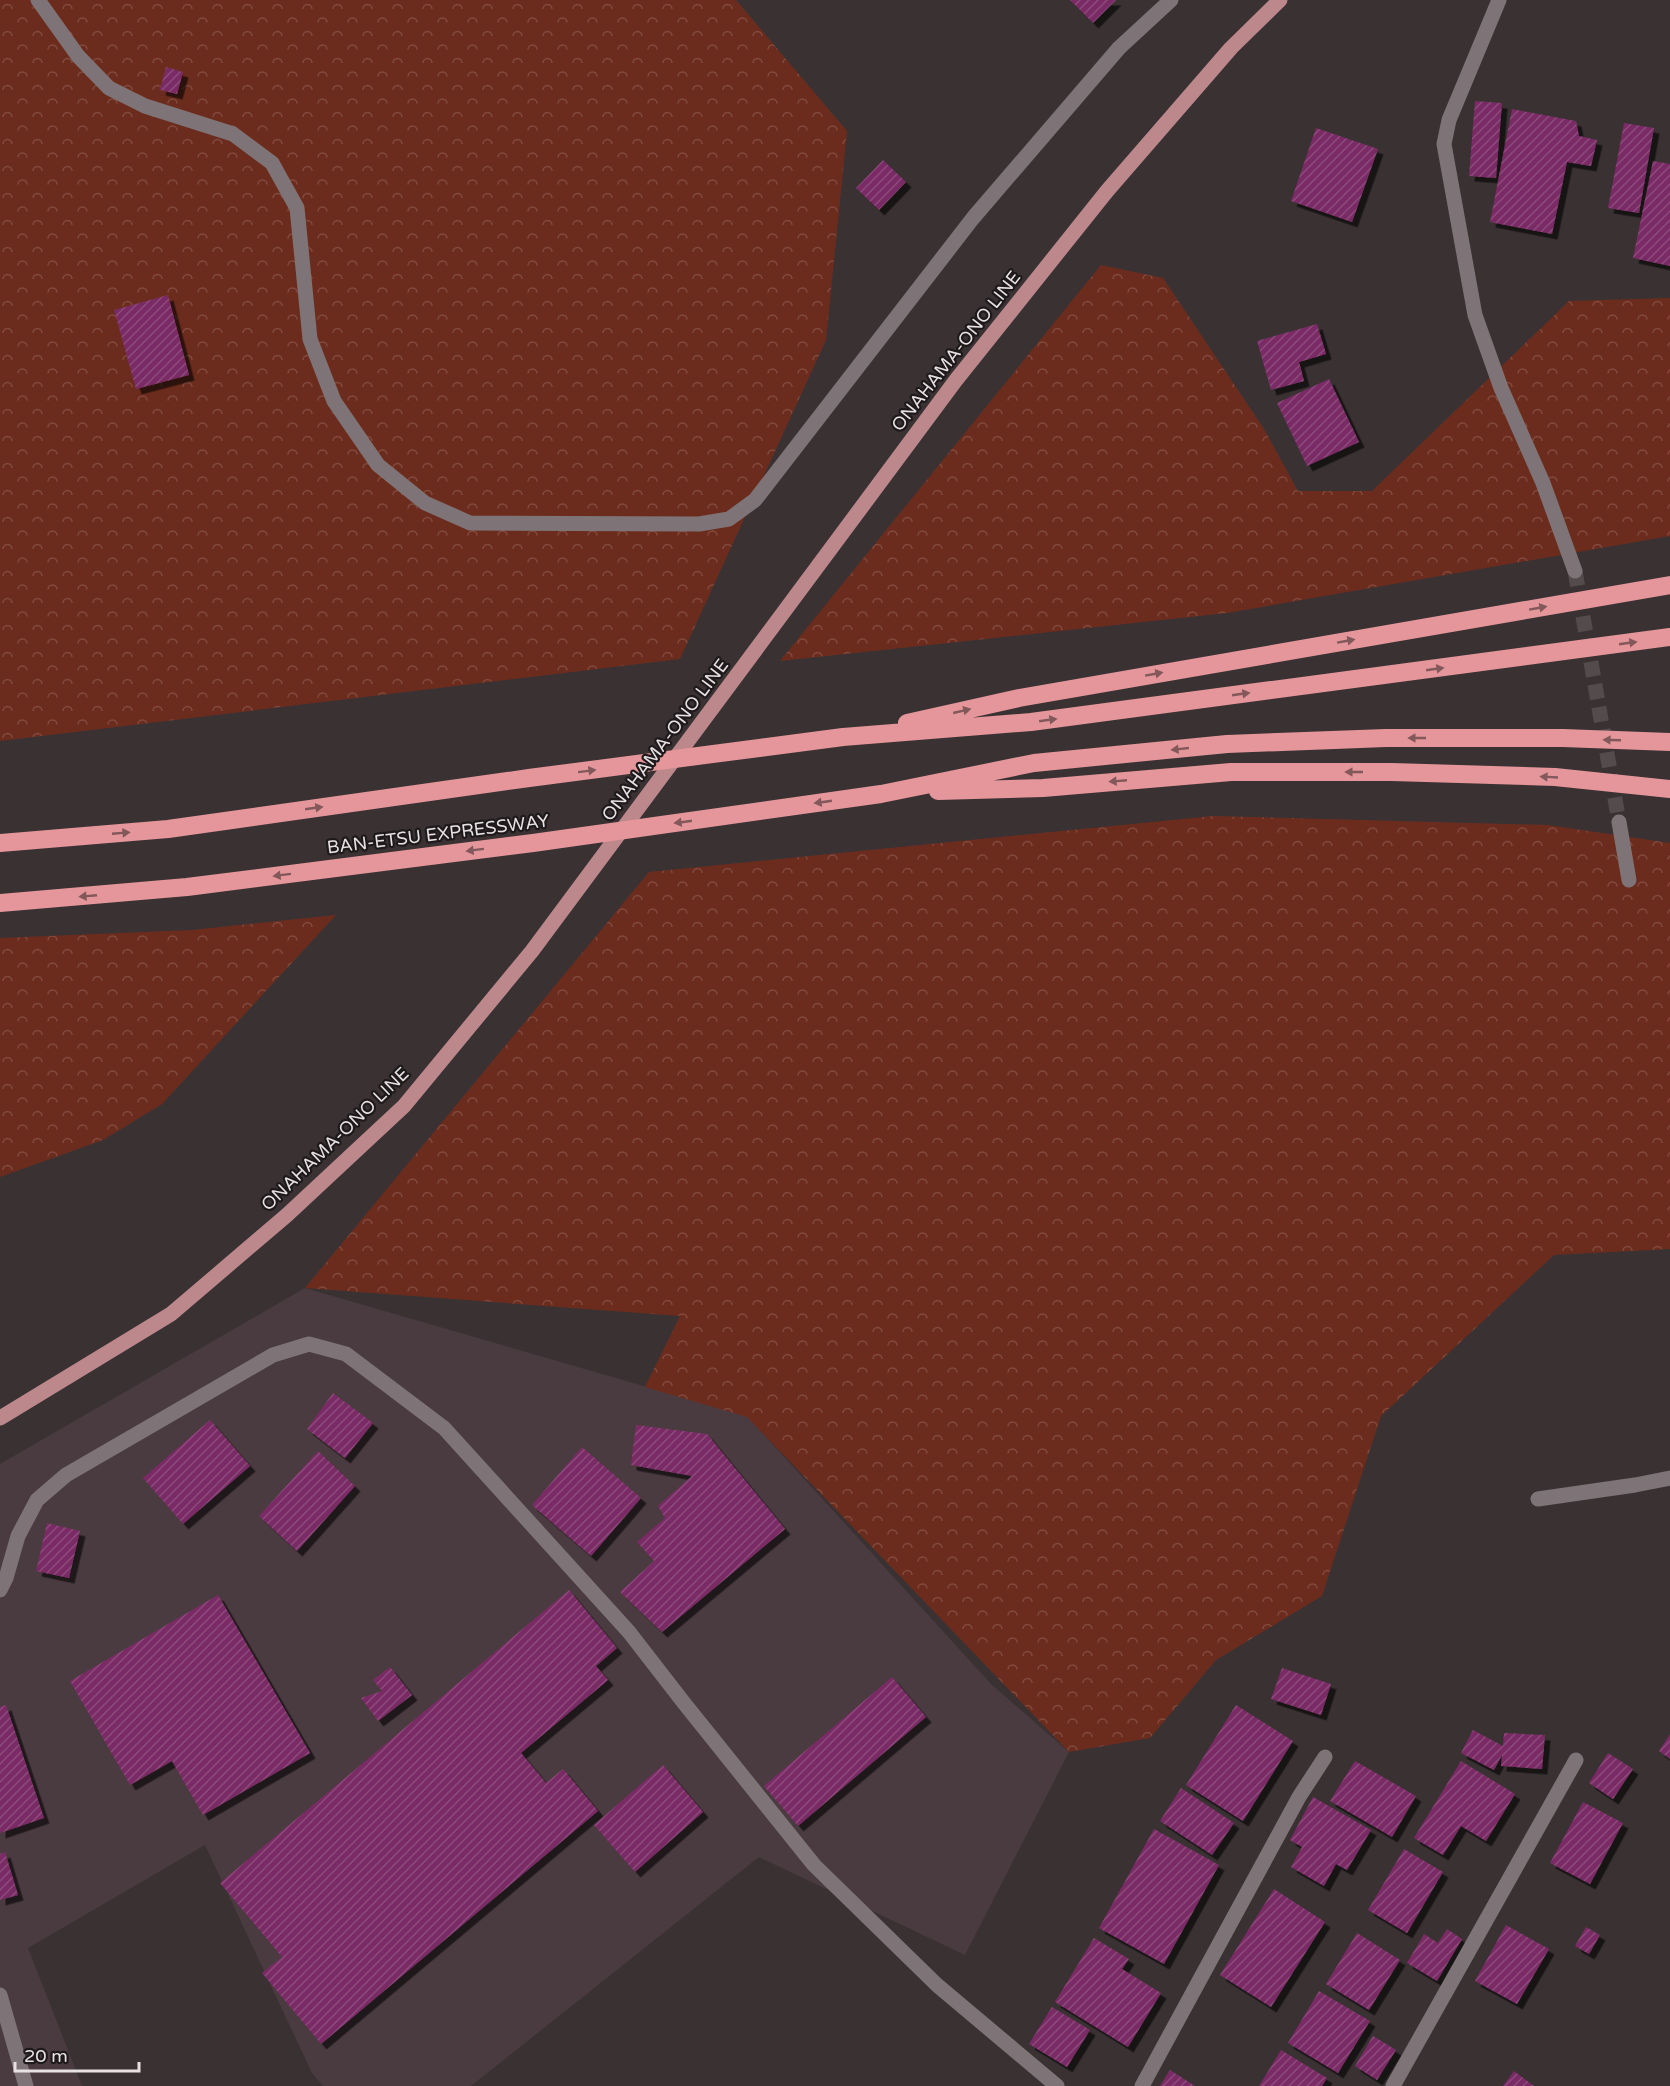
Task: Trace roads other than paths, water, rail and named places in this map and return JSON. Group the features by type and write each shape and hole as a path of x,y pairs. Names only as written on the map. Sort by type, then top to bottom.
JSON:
{"highway":[{"path":"843,737 1019,698 1670,585"},
{"path":"0,843 168,829 843,737 1031,722 1670,638"},
{"path":"881,794 1034,764 1227,744 1386,738 1563,738 1670,742"},
{"path":"881,794 1043,788 1231,772 1392,772 1555,777 1670,789"},
{"name":"BAN-ETSU EXPRESSWAY","path":"0,903 187,887 534,843 881,794"}],"main road":[{"name":"ONAHAMA-ONO LINE","path":"0,1418 171,1314 287,1215 404,1106 532,951 956,380 1115,182 1231,48 1280,0"}],"street":[{"path":"38,0 78,56 109,88 146,106 233,134 272,163 297,208 310,339 334,401 378,465 425,503 470,523 676,524 699,524 729,519 755,500 973,218 1119,48 1172,0"},
{"path":"1499,0 1449,120 1444,144 1475,315 1501,388 1543,483 1575,571"},
{"path":"1619,822 1629,880"},
{"path":"0,1590 6,1578 18,1536 37,1500 66,1475 273,1355 309,1344 346,1354 453,1437 629,1632 814,1865 937,1985 1057,2086"},
{"path":"1538,1499 1670,1478"},
{"path":"1142,2086 1299,1797 1325,1757"},
{"path":"1393,2086 1576,1760"},
{"path":"0,1995 26,2086"}],"tunnel":[{"path":"1575,571 1619,822"}]}
